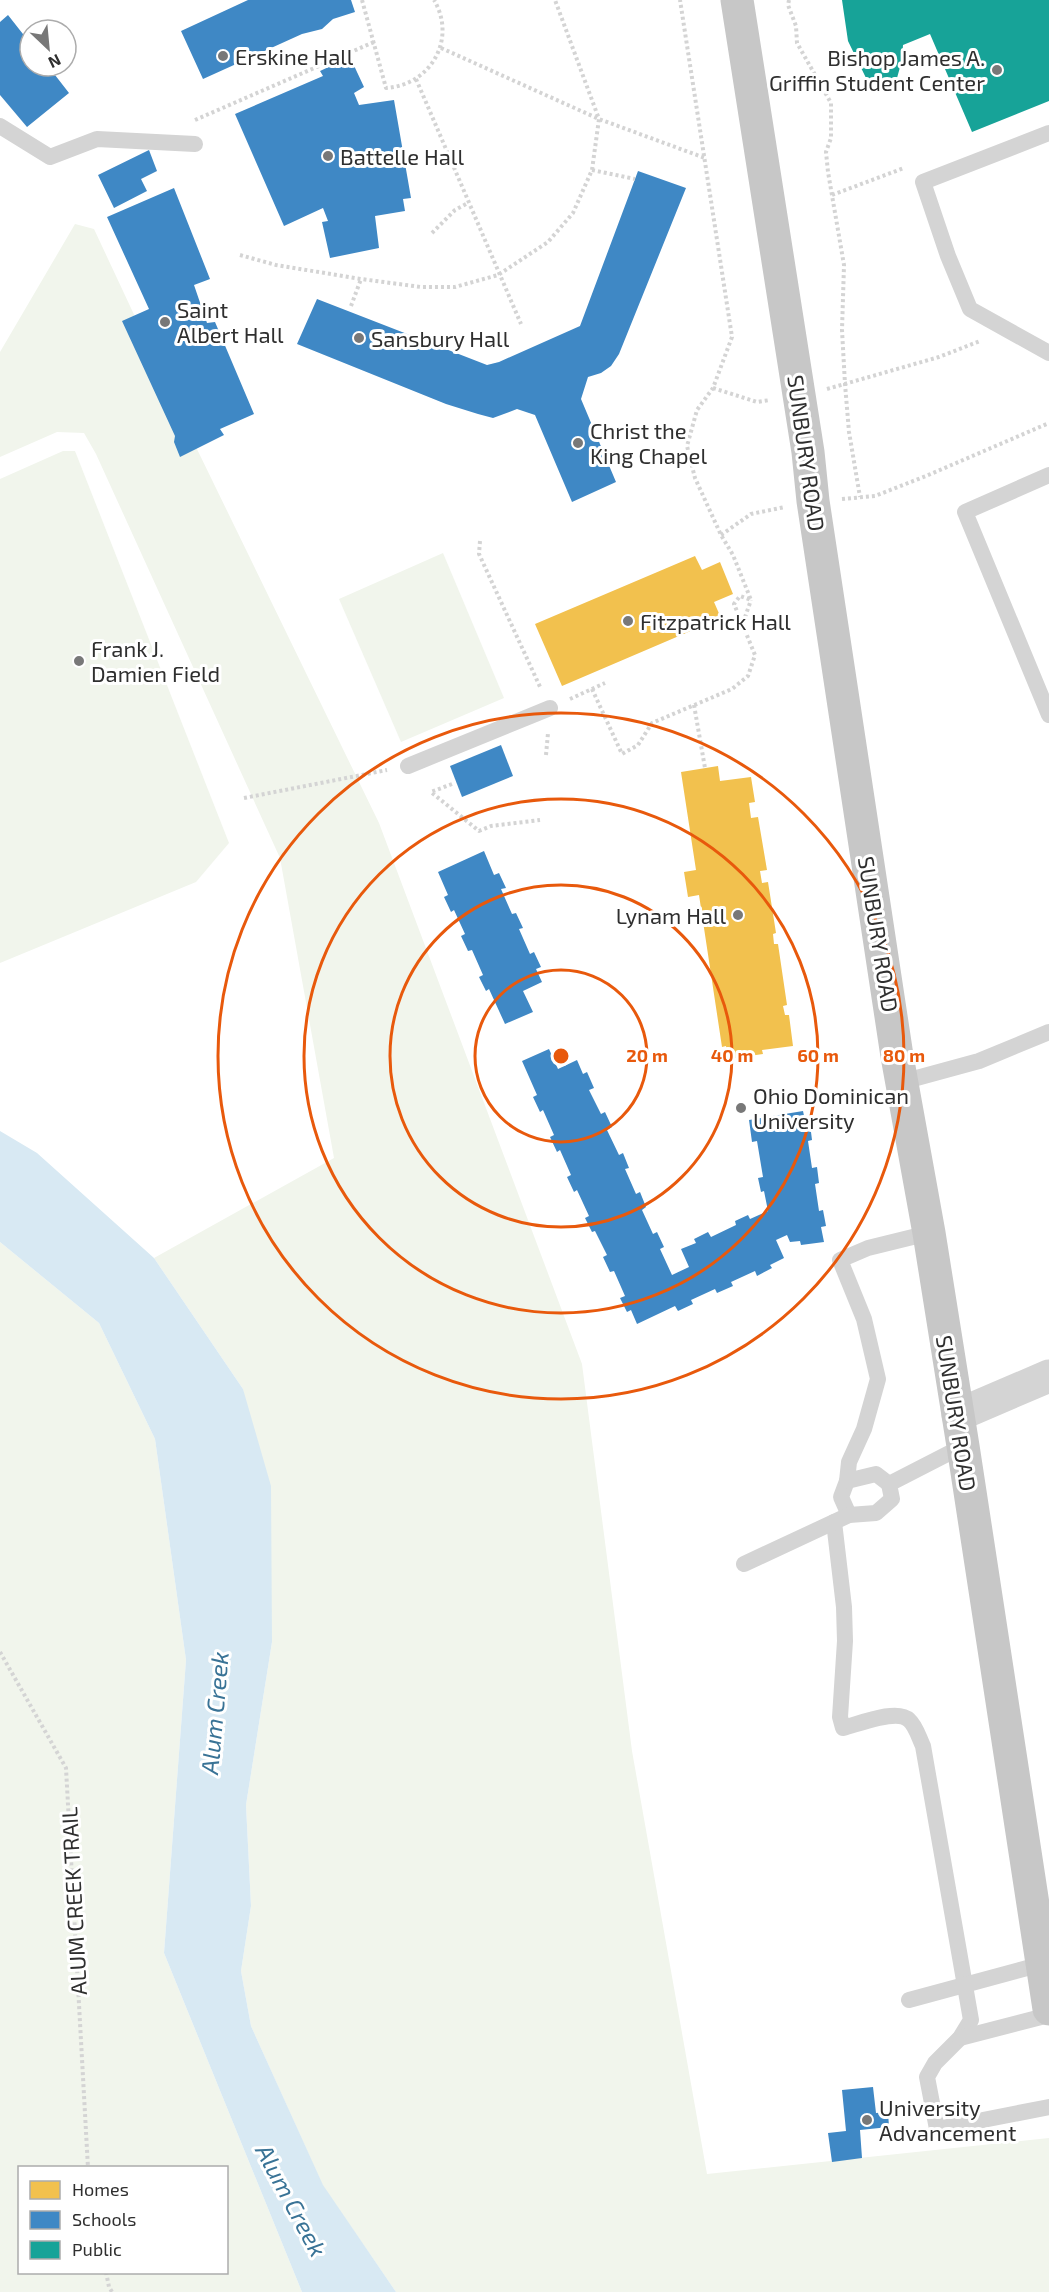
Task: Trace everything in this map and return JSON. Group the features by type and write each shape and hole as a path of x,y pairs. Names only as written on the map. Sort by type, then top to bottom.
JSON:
{"main road":[{"name":"SUNBURY ROAD","path":"737,0 808,452 813,501 902,1082 929,1233 1049,2009"}],"street":[{"path":"960,1431 1049,1376"}],"lane":[{"path":"0,126 50,157 98,139 195,144"},
{"path":"1049,133 923,182 948,256 970,309 1049,353"},
{"path":"1049,475 964,512 1049,715"},
{"path":"408,766 550,708"},
{"path":"902,1082 979,1061 1049,1032"},
{"path":"929,1233 868,1248 840,1260 864,1319 878,1379 864,1429 849,1462 847,1481 841,1497 845,1641 840,1717 843,1728 891,1715 904,1716 912,1722 923,1746 971,2020 960,2038 935,2063 927,2077 938,2129 1049,2107"},
{"path":"889,1484 960,1431"},
{"path":"744,1564 842,1518 876,1514 892,1499 889,1484 876,1474 847,1481"},
{"path":"909,2000 964,1983 1042,1964"},
{"path":"960,2038 1049,2015"}],"path":[{"path":"362,0 387,88 401,87 416,79 435,59 441,48 443,20 434,0"},
{"path":"240,255 276,265 361,279 421,287 455,287 498,275 548,242 573,213 592,170 598,119 555,0"},
{"path":"680,0 732,338 713,388 697,410 687,446 695,478 721,535 733,555 751,600 742,624"},
{"path":"789,0 796,26 797,43 831,103 831,138 826,152 844,265 842,330 845,384 849,432 860,497"},
{"path":"186,124 374,42"},
{"path":"441,48 598,119 705,158"},
{"path":"416,79 498,275 521,324"},
{"path":"832,195 909,167"},
{"path":"592,170 635,179"},
{"path":"432,233 454,210 468,203"},
{"path":"351,306 361,279"},
{"path":"845,384 939,357 990,337"},
{"path":"721,535 751,514 813,501 875,496 1049,423"},
{"path":"480,541 480,554 550,708 604,683"},
{"path":"592,689 622,753 638,746 652,723 732,688 748,676 755,655 734,604 740,596 751,600"},
{"path":"694,705 705,768"},
{"path":"244,798 408,766"},
{"path":"452,784 430,792 479,831 491,826 540,820"},
{"name":"ALUM CREEK TRAIL","path":"0,1652 66,1768 88,2166"},
{"path":"106,2274 112,2292"}],"shaded area":[{"path":"75,224 94,229 195,445 379,823 582,1364 632,1751 707,2174 1049,2138 1049,2292 396,2292 323,2186 251,2026 241,1971 251,1906 246,1805 272,1642 243,1389 154,1258 334,1158 280,858 96,454 84,433 57,432 0,457 0,352"},
{"name":"Frank J. Damien Field","path":"63,451 75,451 229,843 196,882 0,963 0,479"},
{"path":"443,553 504,698 401,742 339,599"},
{"path":"0,1242 99,1323 155,1439 186,1660 164,1953 302,2292 0,2292"}],"water":[{"name":"Alum Creek","path":"0,1131 37,1153 154,1258 243,1389 271,1486 272,1642 246,1805 251,1906 241,1971 251,2026 323,2185 396,2292 302,2292 164,1953 186,1660 155,1439 99,1323 0,1242"}],"building: Homes":[{"name":"Fitzpatrick Hall","path":"695,556 702,570 720,562 733,594 714,602 721,618 562,686 535,624"},
{"name":"Lynam Hall","path":"718,766 720,781 751,777 755,802 749,803 751,818 758,817 767,870 760,871 762,883 768,882 776,933 773,934 774,944 778,944 787,1005 783,1006 785,1015 789,1015 793,1046 762,1050 763,1054 728,1059 726,1046 722,1047 699,895 688,897 684,872 696,870 681,772"}],"building: Schools":[{"name":"Erskine Hall","path":"248,0 351,0 355,12 333,19 322,29 302,34 203,79 181,31"},
{"path":"8,15 18,28 18,78 57,78 69,93 27,127 0,95 0,22"},
{"name":"Battelle Hall","path":"350,57 364,87 354,93 359,105 394,100 411,198 403,199 405,211 375,216 379,248 330,258 322,222 328,221 323,208 284,226 235,114 323,76 320,71"},
{"path":"149,150 157,171 141,179 147,191 114,208 98,175"},
{"name":"Sansbury Hall","path":"638,171 686,188 619,354 611,366 601,373 588,377 581,399 616,482 572,502 535,415 517,409 493,418 478,414 446,404 297,344 317,299 487,365 499,362 580,326"},
{"name":"Saint Albert Hall","path":"174,188 210,279 194,285 207,323 215,322 254,414 220,429 224,435 180,457 174,442 175,436 122,321 149,309 107,217"},
{"path":"501,745 513,776 462,797 450,766"},
{"path":"484,851 494,875 499,873 506,888 501,889 512,914 516,913 523,928 519,929 530,954 534,952 541,967 536,969 542,982 523,991 533,1012 505,1024 489,989 486,991 479,977 483,975 472,950 468,951 461,936 465,934 454,910 451,912 444,897 448,895 438,872"},
{"path":"549,1049 558,1069 577,1060 583,1074 587,1072 594,1088 589,1090 601,1114 605,1112 612,1127 607,1130 619,1155 623,1153 629,1168 625,1169 636,1194 640,1192 646,1207 642,1210 653,1234 657,1232 664,1247 660,1249 672,1275 689,1267 681,1249 696,1243 694,1239 708,1232 711,1237 736,1225 735,1221 748,1215 750,1219 768,1211 764,1191 761,1192 758,1178 763,1177 757,1141 752,1142 749,1120 803,1111 806,1125 810,1124 812,1140 808,1141 812,1168 817,1167 819,1183 815,1184 819,1211 823,1210 826,1226 821,1227 824,1242 801,1245 800,1241 790,1242 787,1235 776,1240 784,1258 770,1265 772,1268 757,1276 755,1271 731,1282 733,1286 717,1293 715,1289 691,1300 693,1304 678,1311 675,1306 637,1324 631,1310 627,1312 620,1298 625,1296 614,1271 610,1272 603,1257 607,1255 595,1231 592,1232 585,1218 589,1216 577,1190 574,1192 567,1177 571,1175 560,1150 557,1152 550,1137 554,1135 543,1110 540,1112 533,1097 537,1095 522,1061"},
{"name":"University Advancement","path":"873,2087 876,2113 888,2112 889,2127 860,2130 862,2158 832,2162 828,2133 846,2131 842,2090"}],"building: Public":[{"name":"Bishop James A. Griffin Student Center","path":"842,0 1049,0 1049,101 972,132 930,34 903,45 897,78 886,92 878,89 866,78 848,41"}],"place":[{"name":"Erskine Hall","path":"223,56"},
{"name":"Bishop James A. Griffin Student Center","path":"997,70"},
{"name":"Battelle Hall","path":"328,156"},
{"name":"Saint Albert Hall","path":"165,322"},
{"name":"Sansbury Hall","path":"359,338"},
{"name":"Christ the King Chapel","path":"578,443"},
{"name":"Fitzpatrick Hall","path":"628,621"},
{"name":"Frank J. Damien Field","path":"79,661"},
{"name":"Lynam Hall","path":"738,915"},
{"name":"Ohio Dominican University","path":"741,1108"},
{"name":"University Advancement","path":"867,2120"}]}
